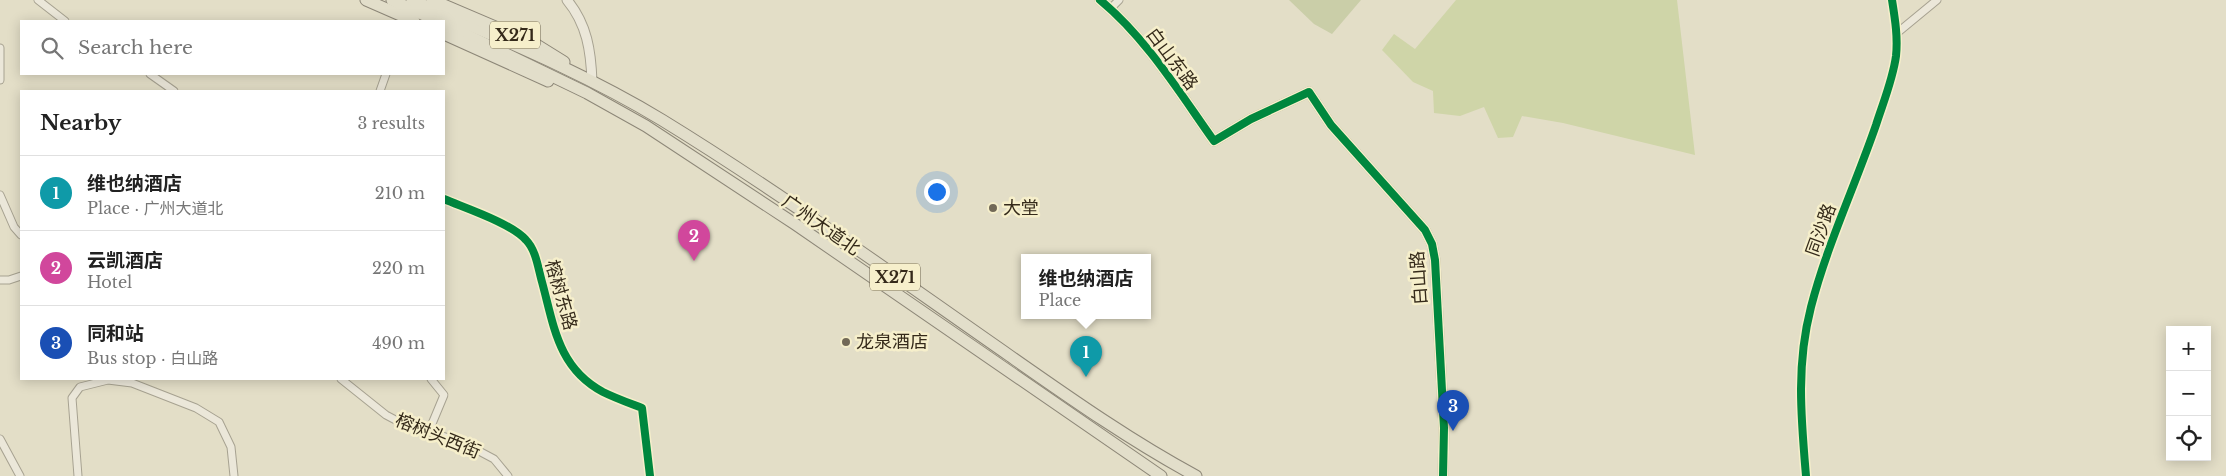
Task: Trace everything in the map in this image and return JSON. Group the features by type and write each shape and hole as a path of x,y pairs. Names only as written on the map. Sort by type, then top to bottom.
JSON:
{"main road":[{"path":"366,0 410,20"},
{"path":"392,0 435,20"},
{"path":"412,0 559,72 587,93"},
{"name":"X271","path":"432,0 535,44 572,66 592,82"},
{"path":"445,24 559,72 592,82"},
{"name":"X271","path":"445,34 539,77 587,93"},
{"name":"广州大道北","path":"592,82 663,121 772,191 1074,399 1158,454 1196,476"},
{"name":"广州大道北","path":"587,93 646,126 719,173 1161,476"},
{"path":"1067,411 1074,399"},
{"path":"1145,464 1151,476"}],"street":[{"path":"38,0 64,20"},
{"path":"567,0 579,15 590,46 592,82"},
{"name":"白山东路","path":"1100,0 1138,36 1214,141 1251,119 1309,92"},
{"path":"1110,9 1118,0"},
{"name":"同沙路","path":"1806,476 1800,391 1804,341 1821,274 1886,95 1896,57 1896,33 1892,0"},
{"path":"1896,33 1937,0"},
{"path":"0,48 0,80"},
{"path":"151,75 173,90"},
{"path":"380,90 386,75"},
{"name":"白山路","path":"1309,92 1331,125 1408,210 1424,230 1432,244 1435,260 1437,326 1443,410 1443,476"},
{"path":"0,195 14,227 20,234"},
{"name":"榕树东路","path":"445,199 510,228 528,241 536,261 557,339 567,361 577,373 592,385 642,408 650,476"},
{"path":"0,280 9,280 20,276"},
{"path":"78,476 72,398 80,387 108,380 132,383 196,408 220,422 232,447 234,476"},
{"name":"榕树头西街","path":"342,380 386,415 403,424 462,442 494,459 508,476"},
{"path":"429,431 444,395 432,380"},
{"path":"0,439 20,476"}],"green space":[{"path":"1289,0 1361,0 1332,34 1314,24"},
{"path":"1456,0 1677,0 1695,155 1563,123 1522,116 1513,137 1498,138 1484,107 1460,116 1434,113 1433,91 1413,82 1382,50 1394,34 1415,49"}],"cycle path":[{"path":"1100,0 1117,15 1147,49 1214,141 1251,119 1309,92 1331,125 1425,230 1432,244 1435,260 1444,428 1443,476"},
{"path":"1806,476 1801,391 1806,328 1825,261 1868,148 1893,73 1897,42 1892,0"},
{"path":"445,199 499,222 519,234 529,244 536,260 555,330 567,358 576,371 588,382 603,392 642,408 650,476"}],"place":[{"name":"大堂","path":"993,208"},
{"name":"云凯酒店","path":"694,261"},
{"name":"龙泉酒店","path":"846,342"},
{"name":"维也纳酒店","path":"1086,377"},
{"name":"同和站","path":"1453,431"}]}
